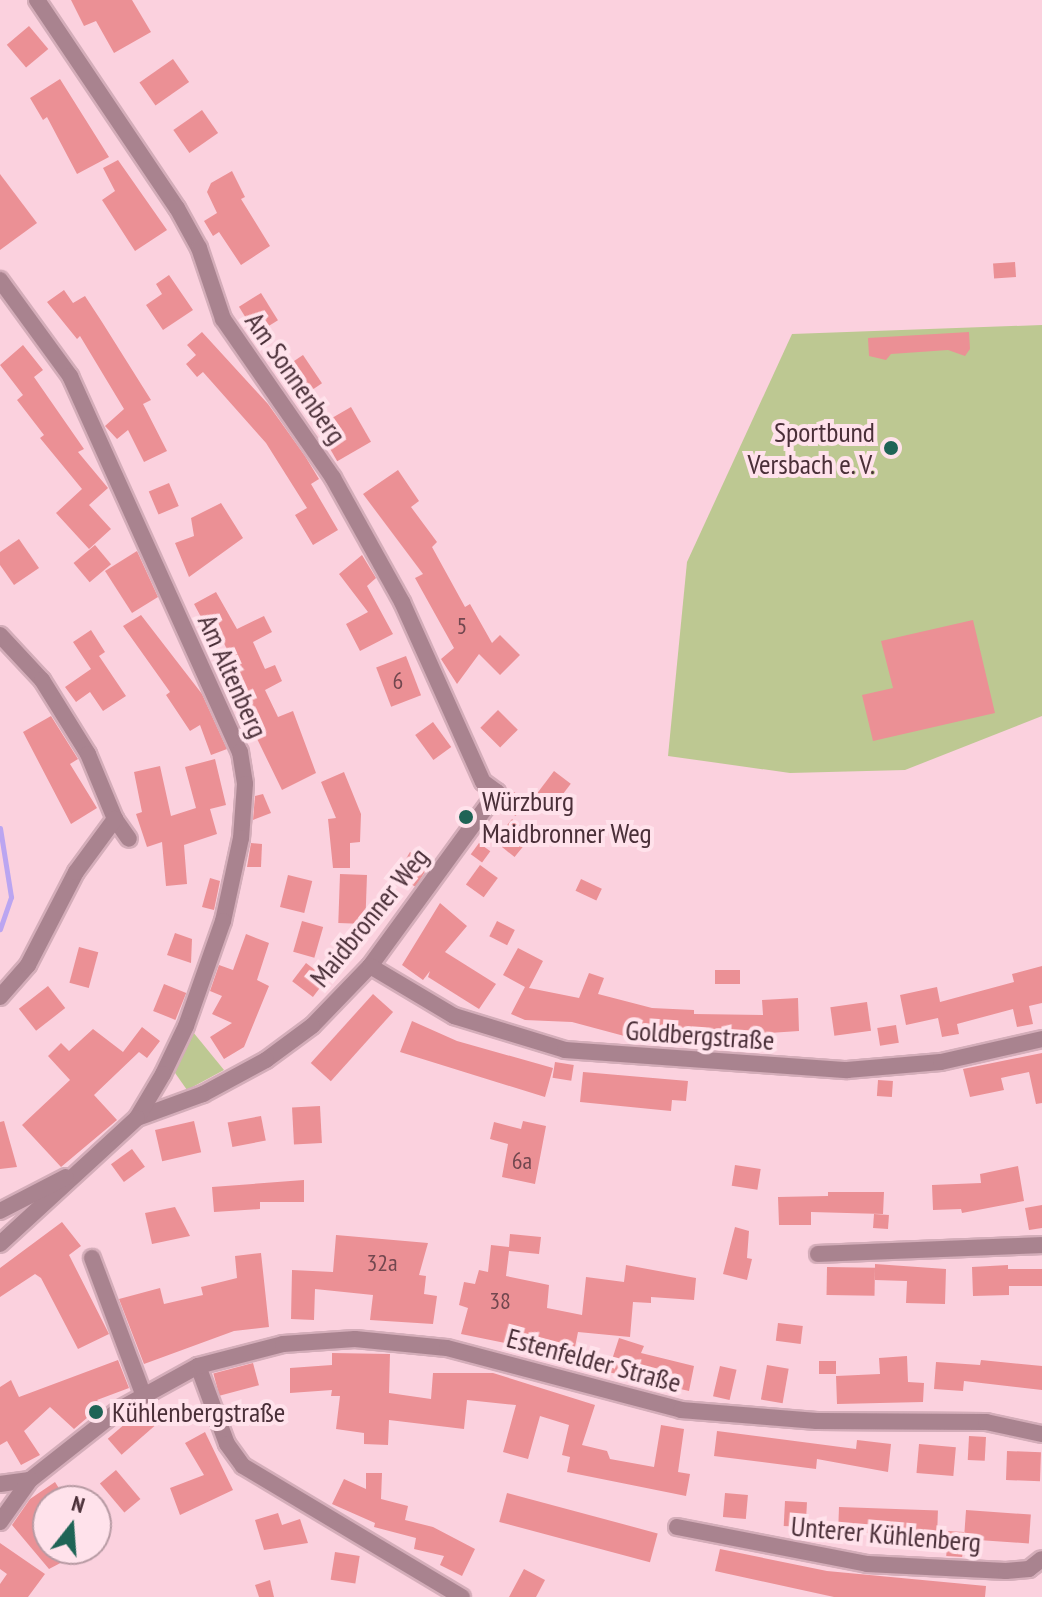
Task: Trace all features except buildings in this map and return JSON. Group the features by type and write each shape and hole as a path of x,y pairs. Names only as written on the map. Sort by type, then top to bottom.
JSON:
{"street":[{"name":"Am Sonnenberg","path":"37,0 177,208 199,248 223,319 333,478 402,602 483,782 497,792"},
{"name":"Am Altenberg","path":"0,280 70,376 230,728 245,784 241,838 218,936 186,1026 137,1118"},
{"path":"0,635 42,680 88,754 115,819 129,839"},
{"name":"Maidbronner Weg","path":"137,1118 203,1094 266,1060 312,1026 370,966 497,792"},
{"path":"0,997 28,965 76,872 115,819"},
{"name":"Goldbergstraße","path":"370,966 454,1016 565,1050 847,1070 941,1062 1042,1039"},
{"path":"0,1244 137,1118"},
{"path":"0,1211 84,1168"},
{"path":"818,1254 1042,1245"},
{"path":"92,1258 143,1394"},
{"name":"Estenfelder Straße","path":"0,1484 30,1480 143,1394 198,1366 283,1344 410,1343 463,1351 681,1410 817,1421 986,1422 1042,1434"},
{"path":"198,1366 227,1444 243,1466 462,1597"},
{"path":"0,1522 30,1480"},
{"name":"Unterer Kühlenberg","path":"677,1527 867,1564 1006,1571 1029,1569 1042,1559"}],"green space":[{"name":"Sportbund Versbach e. V.","path":"1042,325 1042,716 905,770 790,773 668,756 687,562 792,334"},
{"path":"193,1032 224,1070 187,1090 173,1070"}],"waterway":[{"path":"0,828 11,897 0,929"}],"place":[{"name":"Sportbund Versbach e. V.","path":"891,448"},
{"name":"Würzburg Maidbronner Weg","path":"466,817"},
{"name":"Kühlenbergstraße","path":"96,1412"}]}
